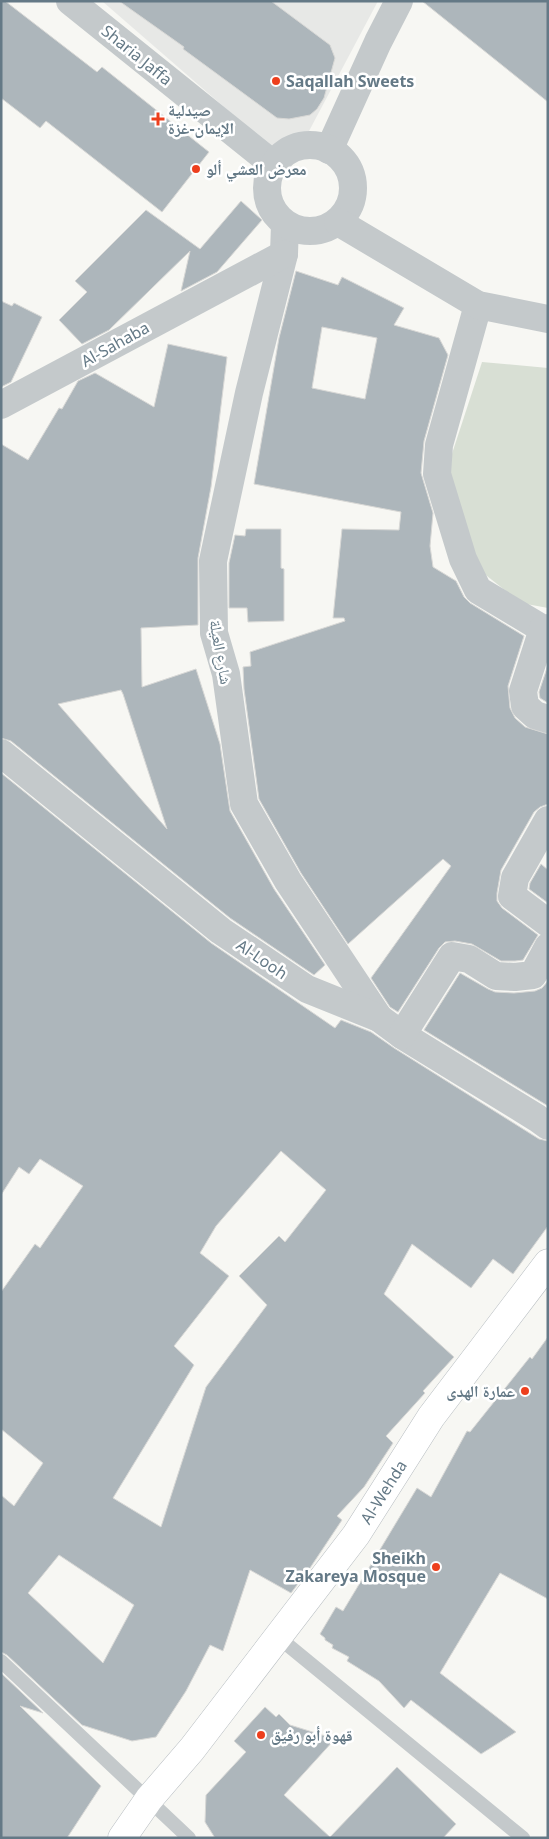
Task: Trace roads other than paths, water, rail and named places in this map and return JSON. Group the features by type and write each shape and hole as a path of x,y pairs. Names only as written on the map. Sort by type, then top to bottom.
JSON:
{"main road":[{"name":"Al-Wehda","path":"122,1838 149,1800 192,1749 356,1535 431,1418 548,1263"}],"street":[{"name":"Sharia Jaffa","path":"70,1 274,165"},
{"path":"329,150 378,42 399,1"},
{"path":"317,146 329,150 341,158 349,170 353,183 352,197 347,211 338,222 326,229 312,232 298,230 285,224 274,212 268,196 268,180 274,165 283,155 293,149 317,146"},
{"path":"338,222 478,305 548,319"},
{"name":"شارع العيلة","path":"285,224 284,254 249,393 213,561 214,633 226,674 244,804 288,881 379,1018"},
{"path":"1,405 284,254"},
{"path":"478,305 439,445 437,474 463,559 478,590 545,628 524,690 524,706 535,715 548,720"},
{"name":"Al-Looh","path":"1,754 221,931 307,989 379,1018 402,1035 548,1126"},
{"path":"548,820 515,878 512,896 548,924"},
{"path":"402,1035 452,956 468,960 496,976 515,977 533,975 548,947"}],"lane":[{"path":"278,1637 523,1838"},
{"path":"1,1661 189,1838"}],"place":[{"name":"Saqallah Sweets","path":"276,81"},
{"name":"صيدلية الإيمان-غزة","path":"158,119"},
{"name":"معرض العشي ألو","path":"196,169"},
{"name":"عمارة الهدى","path":"525,1391"},
{"name":"Sheikh Zakareya Mosque","path":"436,1567"},
{"name":"قهوة أبو رفيق","path":"261,1735"}]}
